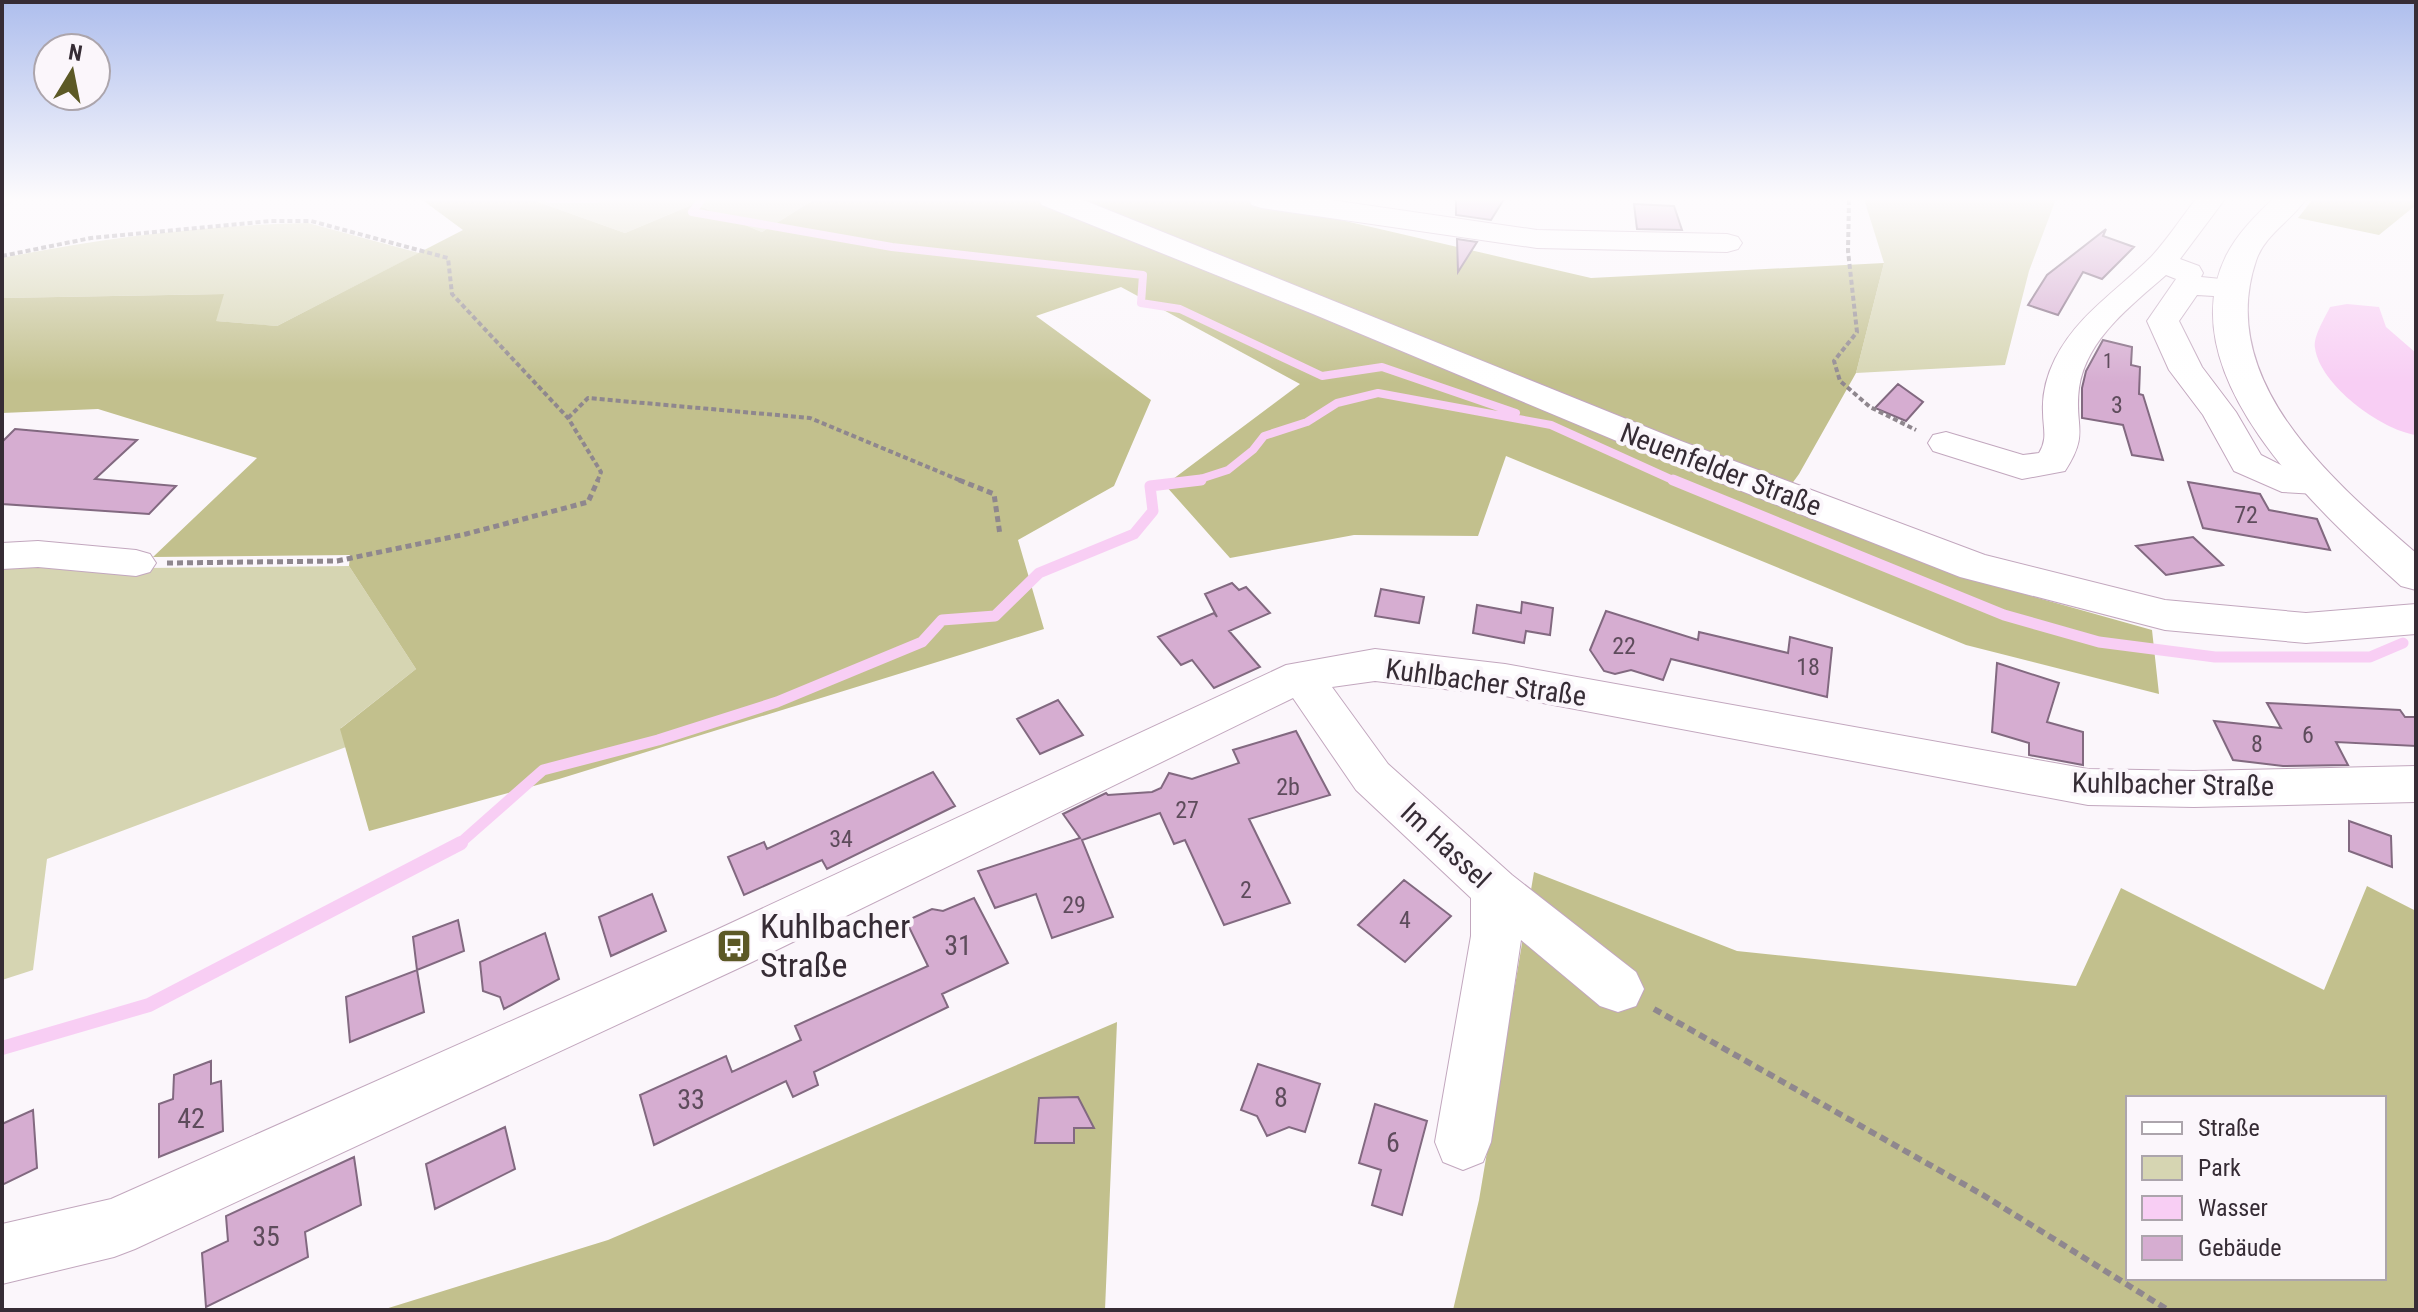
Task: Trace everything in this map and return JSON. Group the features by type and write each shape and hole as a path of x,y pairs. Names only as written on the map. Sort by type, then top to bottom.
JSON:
{"main road":[{"name":"Neuenfelder Straße","path":"1207,260 1668,449 1975,567 2165,615 2306,628 2416,619"},
{"path":"2240,260 2230,288 2231,327 2240,364 2256,403 2285,446 2316,482 2416,576"}],"street":[{"path":"1946,443 2022,467 2052,463 2064,441 2058,415 2061,386 2086,332 2164,260"},
{"path":"2162,263 2230,288"},
{"path":"2230,288 2188,285 2163,321 2186,370 2219,412 2247,463 2282,480 2316,482"},
{"path":"2,556 38,554 136,563"},
{"name":"Kuhlbacher Straße","path":"2,1254 114,1228 734,946 1301,676 1375,665 1505,680 2088,787 2194,789 2416,784"},
{"name":"Im Hassel","path":"1301,676 1372,777 1495,890 1618,989"},
{"path":"1463,1142 1496,936 1495,890"}],"path":[{"path":"136,563 337,561 466,534 588,502 601,472 568,418 452,294 448,260"},
{"path":"1849,260 1857,332 1834,361 1840,381 1870,407 1946,443"},
{"path":"568,418 588,398 810,418 994,494 1000,535"},
{"path":"1618,989 1983,1195 2168,1310"}],"green space":[{"path":"2,260 405,260 277,326 215,321 223,294 2,298"},
{"path":"1883,260 2033,260 2005,365 1856,373"},
{"path":"2,563 146,568 349,566 416,669 341,728 346,747 47,859 33,970 2,980"}],"shaded area":[{"path":"404,260 1514,260 1591,278 1884,263 1856,373 1799,474 1777,504 2010,590 2152,630 2159,694 1966,645 1506,456 1478,536 1354,535 1230,558 1165,485 1300,384 1121,287 1036,316 1151,400 1114,486 1018,540 1044,629 559,779 369,831 340,729 416,669 349,566 350,555 153,557 257,458 98,409 2,413 2,298 224,294 216,321 277,326"},
{"path":"1534,872 1737,951 2076,986 2121,888 2324,990 2367,886 2416,911 2416,1310 1453,1310 1479,1200"},
{"path":"1117,1022 1105,1310 382,1310 608,1240"}],"water":[{"path":"2347,304 2379,307 2386,327 2416,353 2416,435 2386,424 2354,404 2319,362 2315,343 2320,327 2330,307"}],"building":[{"path":"1458,260 1465,260 1458,272"},
{"path":"2066,260 2121,260 2102,279 2083,272 2058,315 2028,305 2047,275"},
{"path":"2103,340 2132,347 2131,365 2140,367 2139,394 2143,395 2163,460 2132,455 2123,425 2082,418 2082,388 2086,371"},
{"path":"1898,384 1923,402 1906,421 1875,408"},
{"path":"15,429 137,440 95,479 176,486 149,514 2,504 2,442"},
{"path":"2188,482 2260,494 2269,510 2317,519 2330,550 2203,528"},
{"path":"2193,537 2223,565 2166,575 2136,546"},
{"path":"1232,583 1239,590 1246,587 1270,613 1229,631 1260,667 1214,688 1192,660 1181,665 1158,637 1214,613 1217,617 1205,594"},
{"path":"1381,589 1424,597 1419,623 1375,616"},
{"path":"1522,602 1553,608 1550,635 1526,631 1524,643 1473,633 1477,605 1521,613"},
{"path":"1606,611 1698,640 1699,632 1788,653 1790,637 1832,648 1827,697 1671,659 1663,680 1631,670 1615,674 1604,671 1590,650"},
{"path":"1997,663 2059,683 2047,722 2083,732 2083,765 2029,755 2029,743 1992,732"},
{"path":"1058,700 1083,735 1040,754 1017,719"},
{"path":"2267,703 2400,710 2405,717 2416,717 2416,746 2336,742 2348,765 2283,766 2233,760 2214,721 2281,728"},
{"path":"1296,731 1330,795 1249,819 1290,903 1224,925 1185,840 1174,844 1160,813 1082,840 1113,917 1052,938 1036,894 995,908 978,871 1080,838 1063,814 1106,793 1152,792 1161,788 1169,773 1192,779 1239,763 1233,750"},
{"path":"933,772 955,806 827,869 822,860 744,895 728,857 764,842 767,849"},
{"path":"2349,821 2391,836 2392,867 2349,851"},
{"path":"1404,880 1451,916 1405,962 1358,925"},
{"path":"652,894 666,931 611,956 599,917"},
{"path":"974,898 1008,963 942,994 948,1007 814,1072 818,1085 793,1097 786,1081 654,1145 640,1095 726,1056 732,1072 801,1040 795,1026 928,966 906,921 932,909 943,911"},
{"path":"458,920 464,951 417,970 413,937"},
{"path":"545,933 559,979 504,1009 500,997 483,991 480,962"},
{"path":"417,970 424,1012 350,1042 346,997"},
{"path":"211,1061 211,1084 221,1081 223,1131 159,1157 159,1104 173,1099 174,1075"},
{"path":"1258,1064 1320,1084 1305,1132 1289,1127 1267,1136 1257,1116 1241,1110"},
{"path":"1078,1097 1094,1128 1074,1128 1074,1143 1035,1143 1039,1098"},
{"path":"1375,1104 1427,1121 1402,1215 1372,1205 1381,1170 1359,1163"},
{"path":"33,1110 37,1168 2,1185 2,1124"},
{"path":"505,1127 515,1169 435,1209 426,1164"},
{"path":"354,1157 361,1205 305,1232 308,1257 206,1307 202,1253 228,1241 226,1216"}],"waterway":[{"path":"1011,260 1143,275 1141,303 1180,309 1322,376 1382,367 1516,413"},
{"path":"1195,481 1228,470 1253,450 1264,436 1307,422 1337,403 1378,393 1551,425 1677,482"},
{"path":"1195,481 1201,480"},
{"path":"1673,480 2004,615 2099,642 2215,657 2370,657 2403,643"},
{"path":"459,844 543,770 658,740 777,702 922,642 942,620 995,616 1039,573 1134,534 1153,511 1150,486 1195,481"},
{"path":"1191,482 1195,481"},
{"path":"2,1048 149,1005 459,844"}],"place":[{"name":"Kuhlbacher Straße","path":"734,946"}]}
